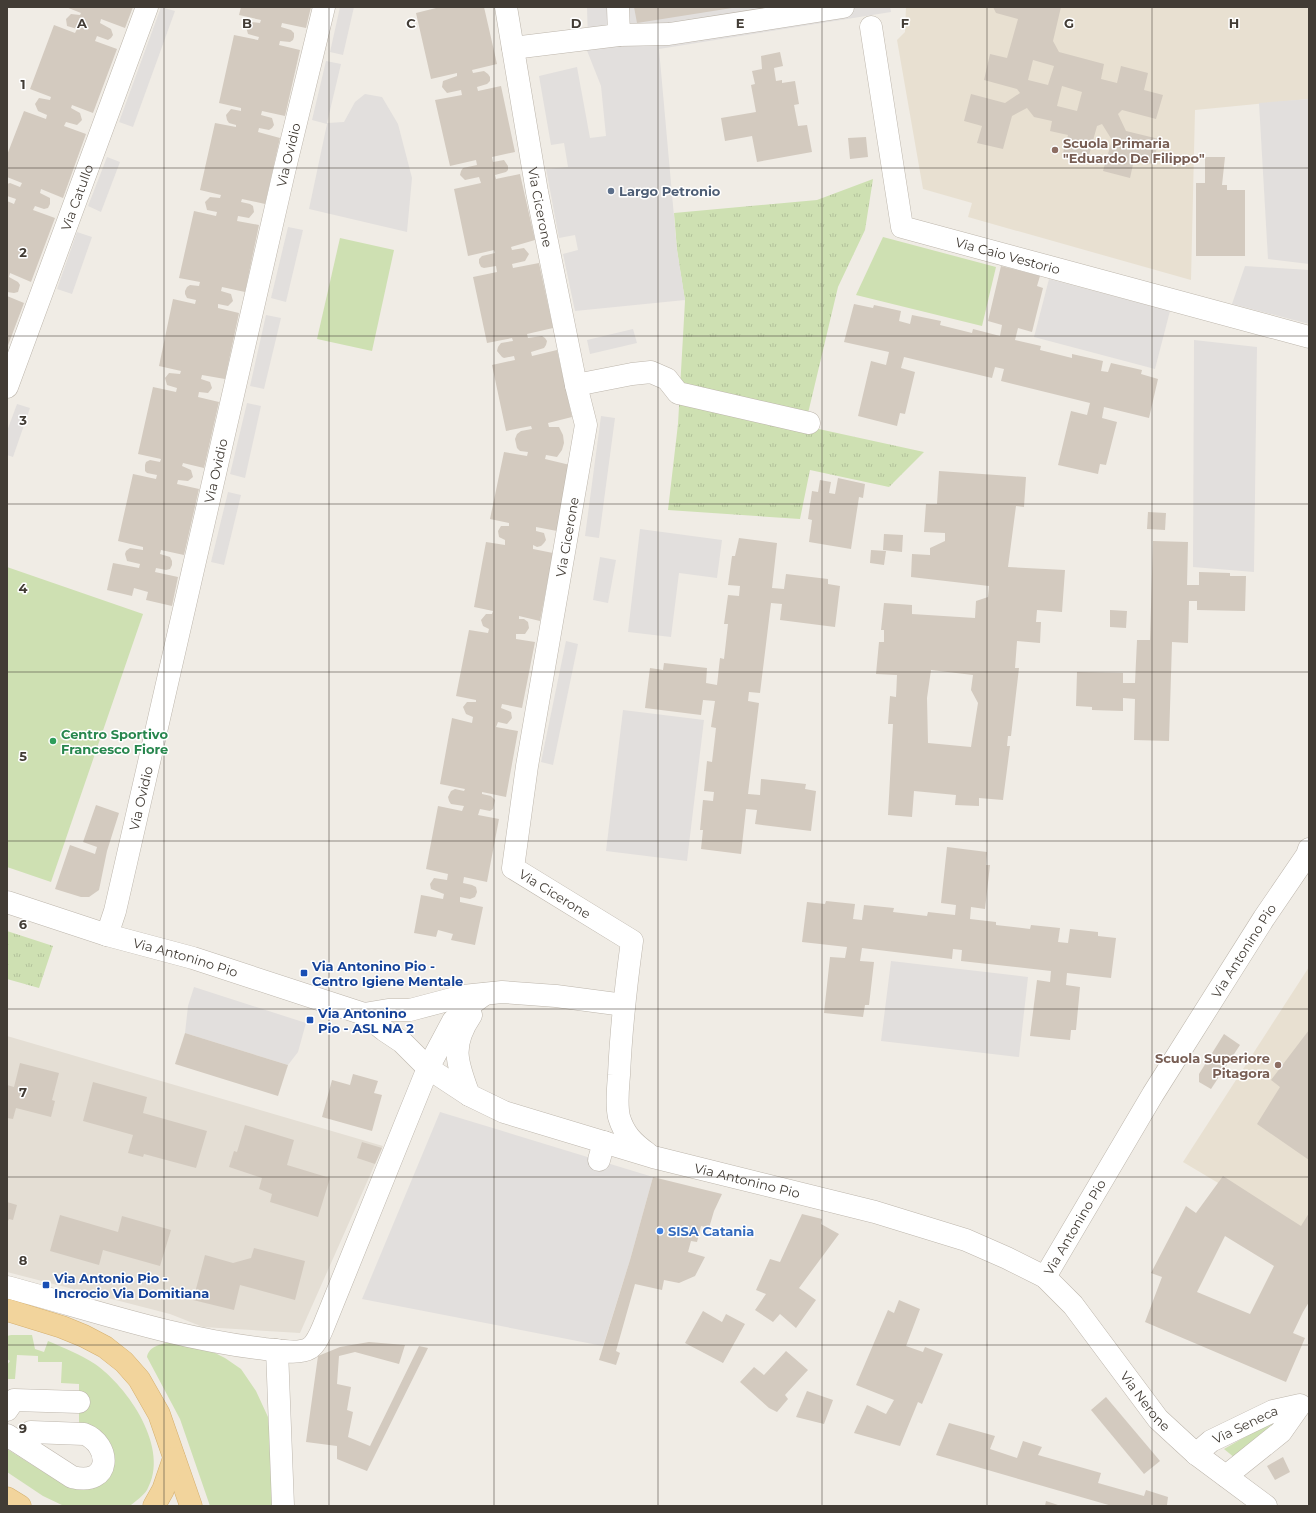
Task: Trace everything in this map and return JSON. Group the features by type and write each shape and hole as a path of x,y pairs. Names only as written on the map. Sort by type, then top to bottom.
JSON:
{"main road":[{"path":"12,1315 62,1327 84,1336 105,1347 124,1362 139,1379 159,1414 191,1506"},
{"path":"154,1506 163,1490 174,1458"},
{"path":"7,1498 20,1506"}],"street":[{"name":"Via Catullo","path":"7,387 146,7"},
{"name":"Via Ovidio","path":"107,935 115,911 280,188 324,7"},
{"name":"Via Cicerone","path":"506,7 537,192 576,385 586,425 527,766 513,868 632,941 624,1005"},
{"path":"618,7 619,35"},
{"path":"513,48 619,35 669,34 843,7"},
{"name":"Via Caio Vestorio","path":"871,27 902,227 1309,337"},
{"path":"576,385 632,374 651,372 667,379 678,393 809,423"},
{"name":"Via Antonino Pio","path":"7,902 107,935 193,958 364,1014 402,1042 428,1068 469,1095 504,1112 571,1132 602,1151 653,1157 883,1214 966,1240 1007,1258 1044,1277 1153,1094 1264,918 1308,854"},
{"name":"Via Antonino Pio","path":"364,1014 388,1010 410,1010 463,996 502,992 556,996 624,1005 620,1037 618,1099 619,1117 634,1144 653,1157"},
{"path":"7,1287 150,1328 198,1339 292,1352 309,1348 318,1338 428,1068 453,1021 466,1008 485,994"},
{"path":"469,1095 458,1064 459,1038 465,1024 485,994"},
{"name":"Via Antonino Pio","path":"571,1132 593,1132 605,1126 612,1115 618,1099"},
{"name":"Via Nerone","path":"1044,1277 1073,1305 1158,1419 1196,1454 1266,1506"},
{"path":"277,1350 283,1506"},
{"path":"7,1410 14,1400 79,1402"},
{"name":"Via Seneca","path":"1196,1454 1211,1441 1273,1411 1304,1404"},
{"name":"Via Seneca","path":"1226,1476 1281,1432 1304,1404"}],"shaded area":[{"path":"161,7 175,11 133,127 119,122"},
{"path":"340,7 354,7 343,55 330,52"},
{"name":"Largo Petronio","path":"587,7 890,7 891,12 659,49 677,250 685,300 575,311 563,254 578,250 575,235 559,238 546,169 568,167 564,143 551,145 539,76 577,67 590,138 606,136 601,86 586,48 588,39"},
{"name":"Scuola Primaria \"Eduardo De Filippo\"","path":"906,7 1309,7 1309,99 1195,110 1191,280 968,217 972,203 923,189 897,40 905,32"},
{"path":"326,61 341,64 327,123 344,122 355,102 365,94 382,97 398,124 412,178 407,232 309,209 327,124 312,120"},
{"path":"1309,99 1309,264 1268,259 1259,103"},
{"path":"107,157 120,162 101,212 88,206"},
{"path":"288,227 303,230 286,302 271,298"},
{"path":"77,232 92,237 72,294 57,289"},
{"path":"1245,266 1309,270 1309,324 1232,304"},
{"path":"1049,279 1170,311 1155,369 1034,337"},
{"path":"266,315 281,318 264,389 250,386"},
{"path":"633,329 637,343 590,354 587,340"},
{"path":"1194,340 1257,347 1254,572 1193,567"},
{"path":"247,403 261,406 245,478 230,474"},
{"path":"17,404 30,408 13,457 7,455 7,431"},
{"path":"601,416 615,418 599,538 585,536"},
{"path":"228,492 241,495 224,565 211,562"},
{"path":"640,529 722,540 717,578 679,573 671,637 628,632"},
{"path":"600,557 616,560 608,603 593,600"},
{"path":"566,641 578,644 553,765 541,762"},
{"path":"623,710 704,720 687,861 606,851"},
{"path":"891,961 1028,977 1019,1057 881,1041"},
{"name":"Scuola Superiore Pitagora","path":"1309,967 1309,1237 1183,1162"},
{"path":"194,987 306,1023 298,1052 288,1065 185,1033 188,1006"},
{"path":"7,1036 383,1146 300,1333 203,1327 170,1314 7,1272"},
{"path":"440,1112 653,1177 630,1260 603,1346 362,1299"}],"green space":[{"path":"873,179 865,230 838,287 805,426 924,452 889,487 810,470 800,519 668,510 678,424 685,301 677,250 674,213 817,200"},
{"path":"883,237 996,267 982,326 856,295"},
{"path":"340,238 394,250 372,351 317,339"},
{"name":"Centro Sportivo Francesco Fiore","path":"7,567 143,614 51,882 7,867"},
{"path":"7,931 53,946 39,988 7,979"},
{"path":"32,1335 35,1349 44,1352 48,1341 84,1357 108,1374 132,1403 150,1438 154,1456 153,1474 147,1490 131,1505 64,1506 43,1496 7,1472 7,1449 69,1488 88,1488 105,1479 79,1424 79,1384 61,1383 62,1362 38,1362 38,1356 17,1355 15,1379 7,1379 7,1365 10,1361 7,1359 7,1336"},
{"path":"171,1342 211,1351 225,1358 241,1369 256,1391 268,1417 274,1506 210,1506 180,1419 147,1357 150,1350 153,1348"},
{"path":"1280,1417 1282,1421 1235,1458 1224,1449"}],"building":[{"path":"66,7 133,7 125,28 101,19 100,23 111,29 113,35 108,40 97,36 95,41 117,49 93,113 72,105 71,108 80,113 82,120 77,125 66,122 64,126 86,134 63,198 41,189 40,193 50,198 50,204 48,208 44,209 35,206 33,210 55,218 31,282 10,273 9,277 18,282 20,285 18,292 7,292 7,201 14,204 16,199 7,196 7,184 10,183 20,187 22,183 7,177 7,155 24,111 46,119 47,115 38,111 35,104 39,98 50,100 51,97 30,89 54,25 75,33 77,29 67,26 66,19 71,14 80,15 81,13"},
{"path":"241,7 311,7 306,28 282,23 281,27 291,30 294,33 294,37 290,42 280,41 279,45 300,50 285,116 262,111 261,115 272,118 274,125 269,130 259,128 258,132 280,138 265,204 242,199 241,202 253,206 254,212 249,218 238,216 237,221 259,225 245,292 222,287 221,291 231,294 233,301 228,306 218,304 218,308 239,313 225,379 202,375 201,379 210,382 212,388 208,393 199,392 198,397 219,402 204,468 183,463 182,466 191,470 193,477 188,481 178,480 177,484 199,489 184,555 161,550 160,554 170,557 172,565 170,569 166,570 156,568 155,572 178,577 172,606 146,600 148,592 134,588 132,596 107,590 113,563 139,568 140,564 127,561 125,554 130,548 143,550 143,547 118,541 133,474 156,479 157,475 147,473 145,471 145,465 146,462 150,460 160,462 161,459 138,454 153,387 176,392 177,388 167,385 165,378 169,373 180,374 181,371 159,366 173,299 195,304 196,300 187,298 185,291 190,285 199,286 200,282 179,278 194,211 216,216 217,212 207,210 205,202 210,197 220,198 221,195 200,190 215,123 236,127 236,125 229,123 226,115 231,109 241,111 241,108 219,103 234,35 258,40 259,37 248,34 246,27 251,22 260,23 261,20 239,15"},
{"path":"440,7 484,7 497,64 472,70 473,73 484,71 490,77 490,81 487,84 477,87 478,91 501,86 515,152 492,157 493,162 504,160 508,166 508,170 506,172 495,175 496,179 520,174 535,240 511,247 512,250 524,248 529,254 525,261 512,264 513,268 539,263 553,328 527,334 528,338 542,336 547,341 544,348 531,352 532,356 557,350 572,417 548,423 549,427 559,427 563,435 564,443 562,450 557,457 546,455 545,459 570,465 557,531 536,527 536,531 544,533 546,540 541,546 537,547 533,545 533,549 553,553 540,621 519,616 519,619 524,619 528,622 529,628 525,634 516,634 516,639 535,642 522,708 502,704 501,708 511,712 512,718 507,724 498,722 496,727 518,731 506,797 482,792 482,794 491,796 495,800 493,809 490,811 480,809 478,815 499,819 487,882 464,877 463,883 476,887 477,892 475,897 470,899 460,897 460,902 483,907 475,945 451,940 453,934 438,930 436,937 414,933 421,895 443,899 444,894 431,889 430,884 434,878 447,880 448,874 426,869 438,806 462,811 464,806 451,804 448,797 451,791 455,789 464,791 465,789 440,784 452,718 472,723 473,717 466,714 463,707 467,702 476,702 476,700 456,696 469,630 488,633 489,629 483,626 481,620 486,614 492,614 493,611 474,607 486,542 505,545 505,540 499,537 498,531 501,526 509,526 509,523 490,519 504,452 527,456 528,452 520,451 517,448 515,439 517,434 521,431 532,429 531,426 506,431 492,365 515,360 514,356 502,357 497,351 501,343 513,341 512,338 487,343 473,277 497,272 496,266 484,268 481,267 479,263 479,259 482,256 495,253 494,250 468,256 454,189 481,183 479,177 465,180 460,175 463,168 477,165 476,160 450,166 435,100 462,95 461,90 447,93 442,87 443,81 457,76 457,73 431,79 416,13"},
{"path":"634,7 732,7 732,8 637,23"},
{"path":"993,7 1061,7 1053,41 1059,52 1104,64 1101,79 1117,83 1121,66 1148,73 1144,90 1163,95 1156,119 1122,110 1118,114 1126,131 1159,139 1153,164 1134,160 1130,178 1103,171 1112,140 1102,124 1097,126 1088,159 1063,153 1068,135 1050,131 1052,121 1034,117 1027,108 1012,116 1003,149 977,143 982,126 964,121 971,94 1005,103 1020,93 1017,89 984,80 990,54 1007,58 1018,19 996,13","holes":["1033,60 1054,66 1048,85 1028,80","1062,86 1082,92 1077,111 1057,106"]},
{"path":"780,52 783,66 774,68 776,81 782,80 782,83 795,81 799,104 794,105 798,126 807,125 812,152 757,162 752,136 725,141 721,118 756,112 751,85 755,84 752,71 762,69 761,56"},
{"path":"866,137 868,157 850,159 848,138"},
{"path":"1205,157 1225,157 1222,185 1227,185 1227,190 1245,190 1245,256 1196,256 1196,183 1205,183"},
{"path":"1001,266 1040,276 1037,286 1043,288 1032,332 1018,328 1015,340 1041,346 1040,350 1072,358 1072,354 1103,361 1101,371 1108,372 1111,363 1142,370 1141,374 1158,379 1149,418 1104,407 1102,418 1117,422 1106,465 1100,464 1098,474 1058,465 1071,411 1087,415 1090,403 1001,381 1004,369 995,367 992,378 904,357 901,368 915,372 905,414 900,413 897,426 858,416 871,361 886,365 889,352 844,342 854,304 873,308 874,305 901,311 899,321 910,324 912,315 941,321 940,325 972,333 973,329 1000,336 1002,325 988,321"},
{"path":"7,296 24,303 7,348"},
{"path":"939,471 1026,477 1024,507 1016,506 1008,567 1065,570 1062,612 1037,610 1036,622 1041,622 1040,643 1017,641 1015,668 1019,668 1011,736 1008,736 1007,746 1010,746 1003,800 979,798 979,806 955,805 956,795 914,791 912,817 888,815 893,724 888,724 890,696 896,697 897,675 876,674 879,642 884,642 884,630 881,630 884,603 912,605 912,614 975,618 976,601 988,597 989,586 911,577 912,554 930,555 930,548 945,541 945,533 924,532 926,504 937,504","holes":["931,670 973,675 971,690 978,703 971,747 928,743 927,698"]},
{"path":"838,478 865,484 863,498 859,497 851,549 809,542 812,520 808,519 812,491 818,492 820,480 831,482 829,493 835,494"},
{"path":"1148,512 1166,513 1165,530 1147,529"},
{"path":"884,534 903,535 902,552 883,550"},
{"path":"739,538 777,543 772,588 784,589 786,574 828,579 828,584 840,586 835,627 780,620 782,604 771,603 760,693 749,692 748,701 759,703 748,794 760,795 761,779 806,784 805,789 816,791 811,831 755,824 757,810 746,809 741,854 701,849 703,830 700,830 703,800 713,801 714,792 704,791 707,761 712,762 716,728 711,727 715,701 703,700 701,715 645,708 650,668 663,670 664,663 707,668 706,683 717,685 720,658 724,659 728,624 724,624 728,595 739,596 740,586 728,585 732,556 735,556"},
{"path":"1153,541 1188,542 1187,585 1199,585 1199,572 1230,573 1230,576 1246,576 1245,611 1197,610 1197,601 1189,601 1188,643 1172,642 1169,741 1134,740 1135,699 1123,698 1123,711 1092,710 1092,707 1076,706 1077,672 1123,673 1123,683 1135,683 1137,640 1150,640"},
{"path":"871,550 886,551 884,565 870,563"},
{"path":"1110,610 1127,611 1126,628 1110,627"},
{"path":"96,805 119,813 107,851 99,890 89,897 81,897 55,889 70,845 95,854 97,847 83,842"},
{"path":"947,847 987,852 986,865 990,865 985,909 971,907 970,919 996,922 996,925 1030,929 1031,925 1060,928 1058,942 1068,943 1070,929 1098,932 1098,936 1116,938 1111,978 1067,973 1066,985 1080,987 1076,1030 1071,1030 1070,1040 1030,1036 1037,980 1050,982 1051,971 961,961 962,950 953,949 952,959 862,948 860,961 874,962 869,1005 865,1005 863,1017 824,1013 830,957 845,958 847,947 802,942 807,902 825,904 826,901 855,904 853,919 862,920 864,905 894,908 893,912 927,916 928,912 955,915 956,905 941,903"},
{"path":"1309,1030 1309,1160 1257,1124 1280,1087 1271,1080"},
{"path":"185,1033 288,1065 278,1096 175,1064"},
{"path":"1224,1034 1240,1045 1211,1089 1199,1082 1199,1074"},
{"path":"20,1063 59,1073 52,1100 55,1101 51,1117 16,1108 13,1119 7,1118 7,1085 14,1087"},
{"path":"353,1074 378,1081 374,1093 382,1095 372,1131 322,1117 332,1080 350,1085"},
{"path":"93,1082 147,1097 143,1113 207,1131 196,1168 144,1154 143,1157 128,1153 133,1135 83,1121"},
{"path":"245,1125 294,1140 287,1165 330,1178 318,1217 270,1202 272,1194 259,1189 262,1178 229,1167 234,1151 237,1152"},
{"path":"362,1142 382,1148 375,1164 357,1158"},
{"path":"1223,1176 1301,1226 1309,1213 1309,1302 1293,1333 1305,1338 1286,1382 1145,1322 1162,1277 1151,1273 1186,1206 1196,1213","holes":["1225,1236 1274,1266 1250,1314 1197,1292"]},
{"path":"653,1177 722,1194 714,1211 709,1228 701,1226 697,1242 691,1241 688,1252 705,1257 695,1276 679,1283 664,1280 662,1290 635,1284 616,1351 620,1353 616,1365 599,1360 630,1260"},
{"path":"7,1202 17,1205 13,1220 9,1219 7,1223"},
{"path":"802,1214 822,1219 821,1224 839,1234 799,1288 816,1300 796,1328 780,1314 773,1322 755,1310 766,1294 756,1290 770,1259 780,1262"},
{"path":"60,1215 118,1232 122,1216 171,1230 160,1266 103,1250 99,1265 50,1251"},
{"path":"254,1248 305,1261 295,1300 240,1285 234,1310 193,1300 205,1255 233,1263 251,1258"},
{"path":"899,1300 920,1309 906,1346 923,1352 925,1347 943,1354 922,1404 918,1402 900,1446 854,1433 867,1405 886,1414 894,1400 856,1385 888,1310 894,1313"},
{"path":"703,1311 722,1322 726,1314 745,1324 723,1363 685,1343"},
{"path":"369,1342 405,1345 399,1364 355,1352 339,1356 337,1384 351,1387 347,1410 353,1412 348,1437 370,1446 419,1346 428,1348 367,1471 337,1459 337,1446 306,1442 318,1356 340,1347"},
{"path":"786,1351 808,1370 785,1395 788,1399 777,1412 769,1408 740,1382 754,1367 764,1375"},
{"path":"807,1391 833,1400 824,1424 796,1417"},
{"path":"1106,1397 1160,1461 1144,1474 1091,1410"},
{"path":"949,1423 995,1436 990,1449 1017,1458 1023,1441 1042,1447 1038,1455 1101,1473 1098,1483 1144,1496 1146,1490 1168,1497 1167,1505 1112,1506 936,1455"},
{"path":"1283,1457 1290,1472 1275,1480 1267,1466"},
{"path":"1046,1501 1061,1506 1045,1506"}],"place":[{"name":"Scuola Primaria \"Eduardo De Filippo\"","path":"1055,150"},
{"name":"Largo Petronio","path":"611,191"},
{"name":"Centro Sportivo Francesco Fiore","path":"53,741"},
{"name":"Via Antonino Pio - Centro Igiene Mentale","path":"304,973"},
{"name":"Via Antonino Pio - ASL NA 2","path":"310,1020"},
{"name":"Scuola Superiore Pitagora","path":"1278,1065"},
{"name":"SISA Catania","path":"660,1231"},
{"name":"Via Antonio Pio - Incrocio Via Domitiana","path":"46,1285"}]}
